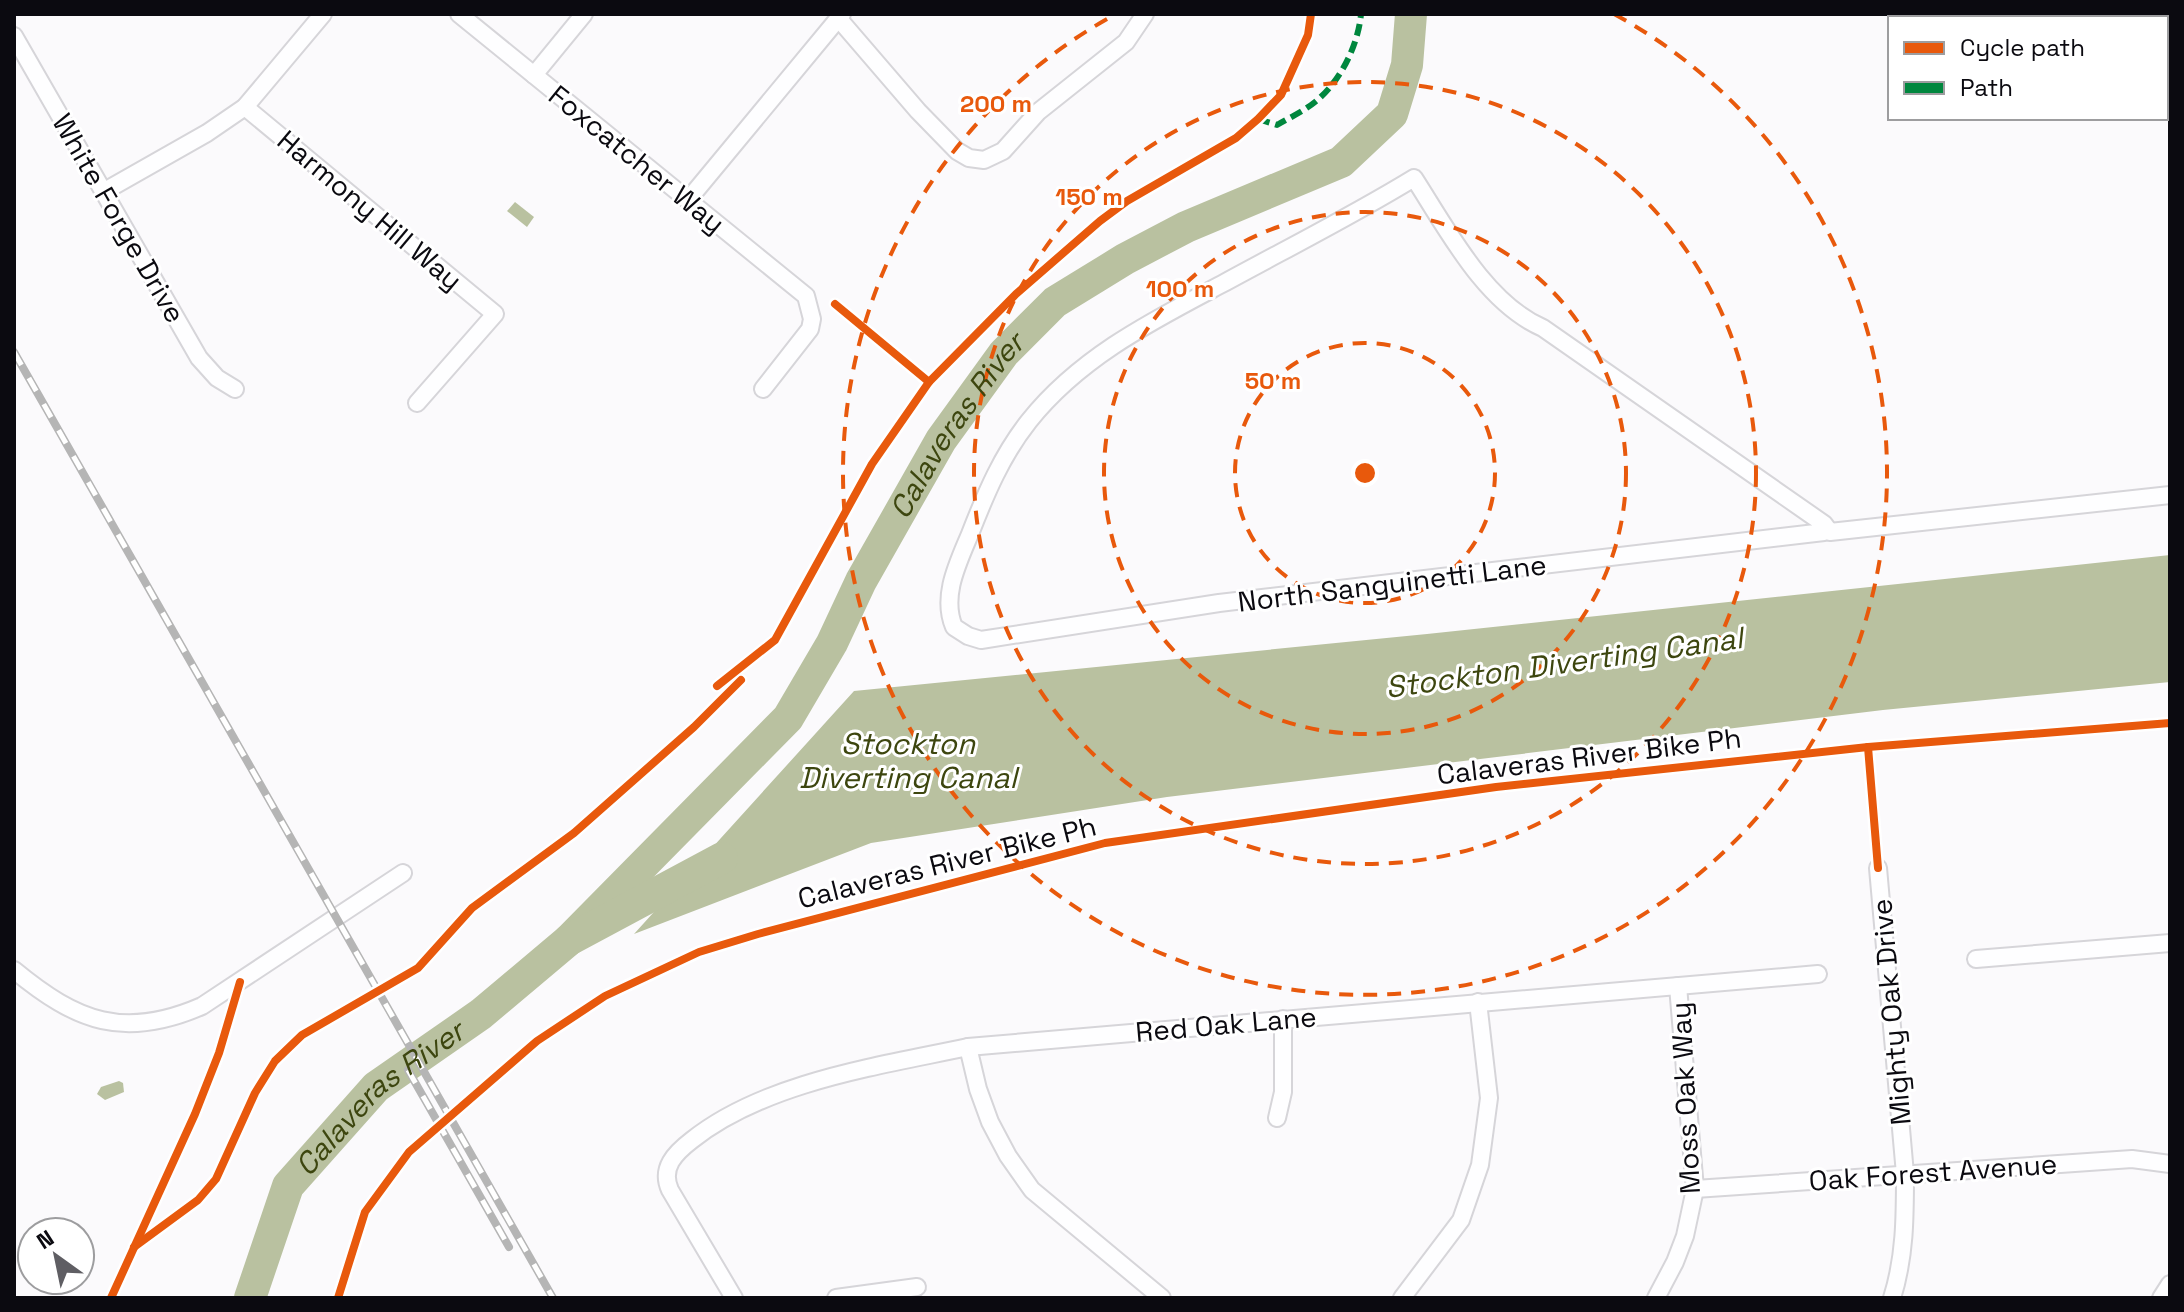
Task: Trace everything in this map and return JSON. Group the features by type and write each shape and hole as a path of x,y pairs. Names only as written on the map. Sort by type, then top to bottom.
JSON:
{"street":[{"path":"103,192 207,133 245,107 323,14"},
{"name":"Foxcatcher Way","path":"459,14 806,296 811,308 810,329 763,389"},
{"path":"534,75 584,14"},
{"path":"688,200 840,16 918,111 957,151 969,158 984,160 1003,151 1038,112 1126,42 1145,14"},
{"name":"White Forge Drive","path":"14,36 199,358 217,378 235,389"},
{"name":"Harmony Hill Way","path":"245,107 495,314 417,403"},
{"name":"North Sanguinetti Lane","path":"1829,530 1798,503 1738,465 1543,328 1515,312 1497,295 1459,246 1414,178 1137,329 1091,361 1049,399 1009,449 991,481 957,566 949,595 949,615 954,627 981,640 1219,603 1829,530 2170,495"},
{"name":"Mighty Oak Drive","path":"1878,868 1905,1174 1901,1269 1892,1298"},
{"path":"14,970 41,992 82,1015 127,1024 166,1019 202,1006 403,873"},
{"path":"1976,959 2170,943"},
{"name":"Red Oak Lane","path":"734,1298 670,1190 665,1180 666,1170 673,1158 706,1129 761,1102 856,1071 968,1047 1818,974"},
{"name":"Moss Oak Way","path":"1656,1298 1685,1236 1695,1189 1678,986"},
{"path":"1402,1298 1461,1220 1480,1165 1489,1098 1478,1002"},
{"path":"1277,1118 1283,1092 1283,1019"},
{"path":"968,1047 990,1122 1008,1156 1032,1190 1162,1298"},
{"name":"Oak Forest Avenue","path":"1695,1189 2132,1159 2170,1164"},
{"path":"2161,1298 2170,1284"},
{"path":"836,1298 917,1287"}],"water":[{"path":"515,202 534,217 527,227 507,211"},
{"name":"Stockton Diverting Canal","path":"2170,555 2170,682 1883,710 1167,797 871,843 634,934 854,691"},
{"path":"119,1081 123,1083 124,1092 105,1100 97,1094 101,1087"}],"waterway":[{"name":"Calaveras River","path":"569,940 788,718 941,440 1004,353 1055,302 1125,259 1186,227 1341,162 1392,114 1407,65 1411,14"},
{"name":"Calaveras River","path":"250,1298 288,1186 376,1087 481,1014 569,940 722,858"}],"railway":[{"path":"14,352 553,1298"},
{"path":"408,1070 509,1247"}],"marked path":[{"path":"1258,119 1277,125 1324,94 1346,62 1361,14"}],"cycle path":[{"path":"717,686 775,640 872,464 929,382 1016,294 1100,221 1127,201 1236,138 1258,119 1281,95 1308,35 1311,14"},
{"path":"835,304 929,382"},
{"path":"134,1247 198,1200 216,1179 255,1093 275,1061 302,1035 418,968 472,908 574,833 694,727 741,680"},
{"name":"Calaveras River Bike Ph","path":"338,1298 365,1212 409,1152 537,1041 605,996 699,952 1105,843 1496,787 1868,747 2170,723"},
{"path":"1868,747 1878,868"},
{"path":"111,1298 195,1114 219,1053 240,982"}]}
